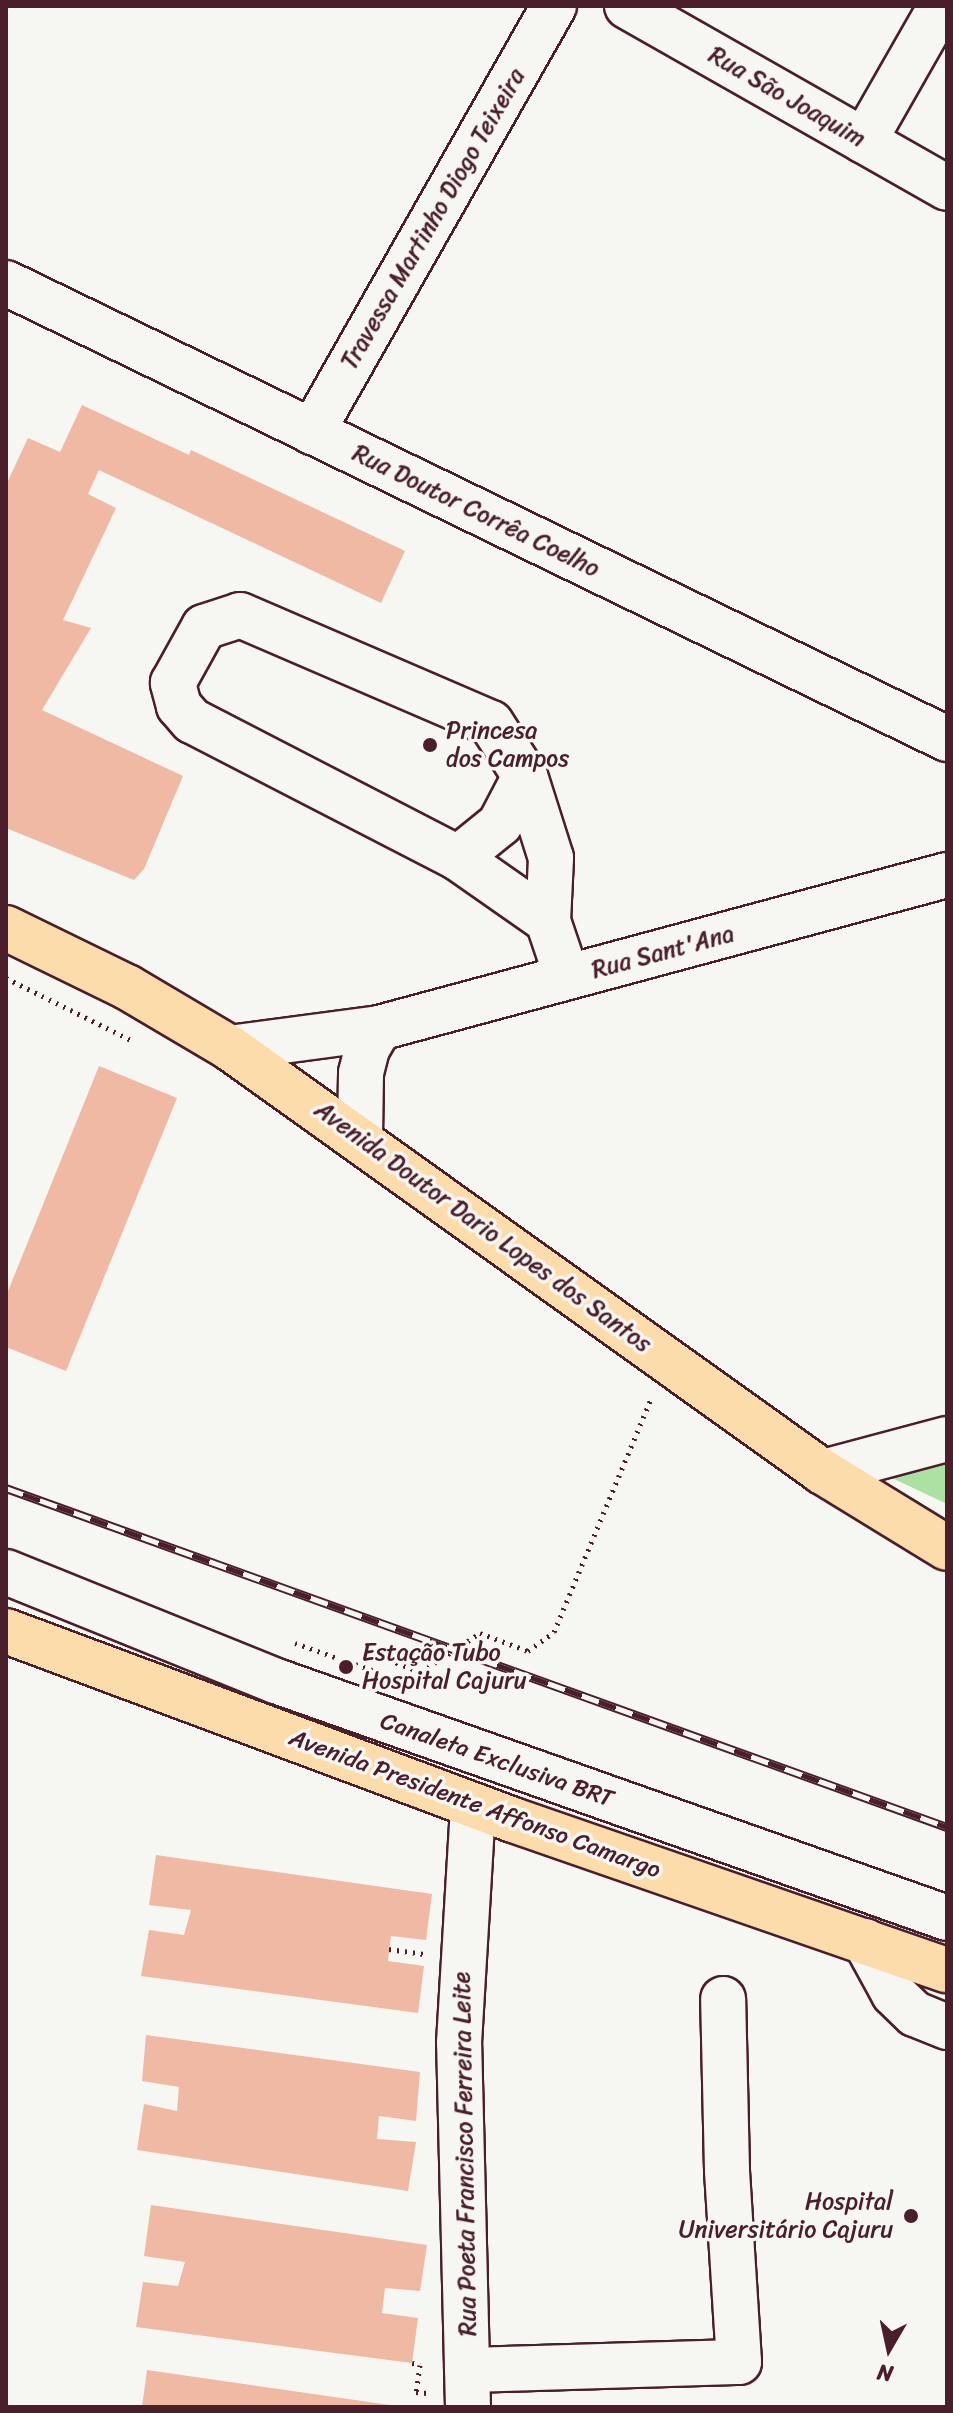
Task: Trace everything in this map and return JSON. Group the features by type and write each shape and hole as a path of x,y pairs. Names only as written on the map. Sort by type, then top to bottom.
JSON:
{"main road":[{"name":"Avenida Doutor Dario Lopes dos Santos","path":"6,928 127,987 230,1048 360,1138 823,1472 947,1548"},
{"name":"Avenida Presidente Affonso Camargo","path":"6,1631 473,1805 947,1970"}],"street":[{"name":"Travessa Martinho Diogo Teixeira","path":"312,432 554,6"},
{"name":"Rua São Joaquim","path":"627,6 947,188"},
{"path":"864,141 941,6"},
{"name":"Rua Doutor Corrêa Coelho","path":"6,283 947,739"},
{"path":"548,921 458,858 192,721 179,706 173,683 204,627 240,615 491,723 525,776 551,858 548,921 567,977"},
{"path":"458,858 500,824 525,776"},
{"name":"Rua Sant'Ana","path":"230,1048 379,1028 947,875"},
{"path":"360,1138 361,1073 367,1049 379,1028"},
{"path":"823,1472 947,1439"},
{"name":"Canaleta Exclusiva BRT","path":"6,1572 289,1686 947,1918"},
{"name":"Rua Poeta Francisco Ferreira Leite","path":"468,2388 459,2043 473,1805"},
{"path":"865,1941 894,1994 915,2014 947,2027"},
{"path":"468,2388 739,2362 727,2170 723,1999"}],"path":[{"path":"377,1670 381,1657 421,1672 480,1633 528,1651 554,1632 655,1388"}],"green space":[{"path":"947,1464 947,1504 892,1478"}],"building":[{"path":"82,405 189,455 191,450 405,551 381,603 99,470 88,494 116,508 63,620 91,628 42,710 183,776 144,869 134,880 6,828 6,485 28,438 60,452"},
{"path":"99,1066 177,1098 66,1371 6,1347 6,1296"},
{"path":"156,1855 432,1894 426,1940 391,1936 388,1961 424,1966 418,2013 141,1976 149,1930 184,1935 191,1910 149,1905"},
{"path":"146,2035 420,2072 416,2121 379,2116 377,2139 416,2142 408,2191 137,2150 144,2104 177,2111 179,2087 142,2081"},
{"path":"151,2205 427,2245 420,2291 385,2288 382,2313 418,2318 412,2363 136,2327 143,2282 178,2286 185,2262 144,2256"},
{"path":"147,2370 390,2405 390,2407 142,2407"}],"railway":[{"path":"6,1488 947,1827"}],"place":[{"name":"Princesa dos Campos","path":"430,745"},
{"name":"Estação Tubo Hospital Cajuru","path":"346,1667"},
{"name":"Hospital Universitário Cajuru","path":"911,2216"}]}
